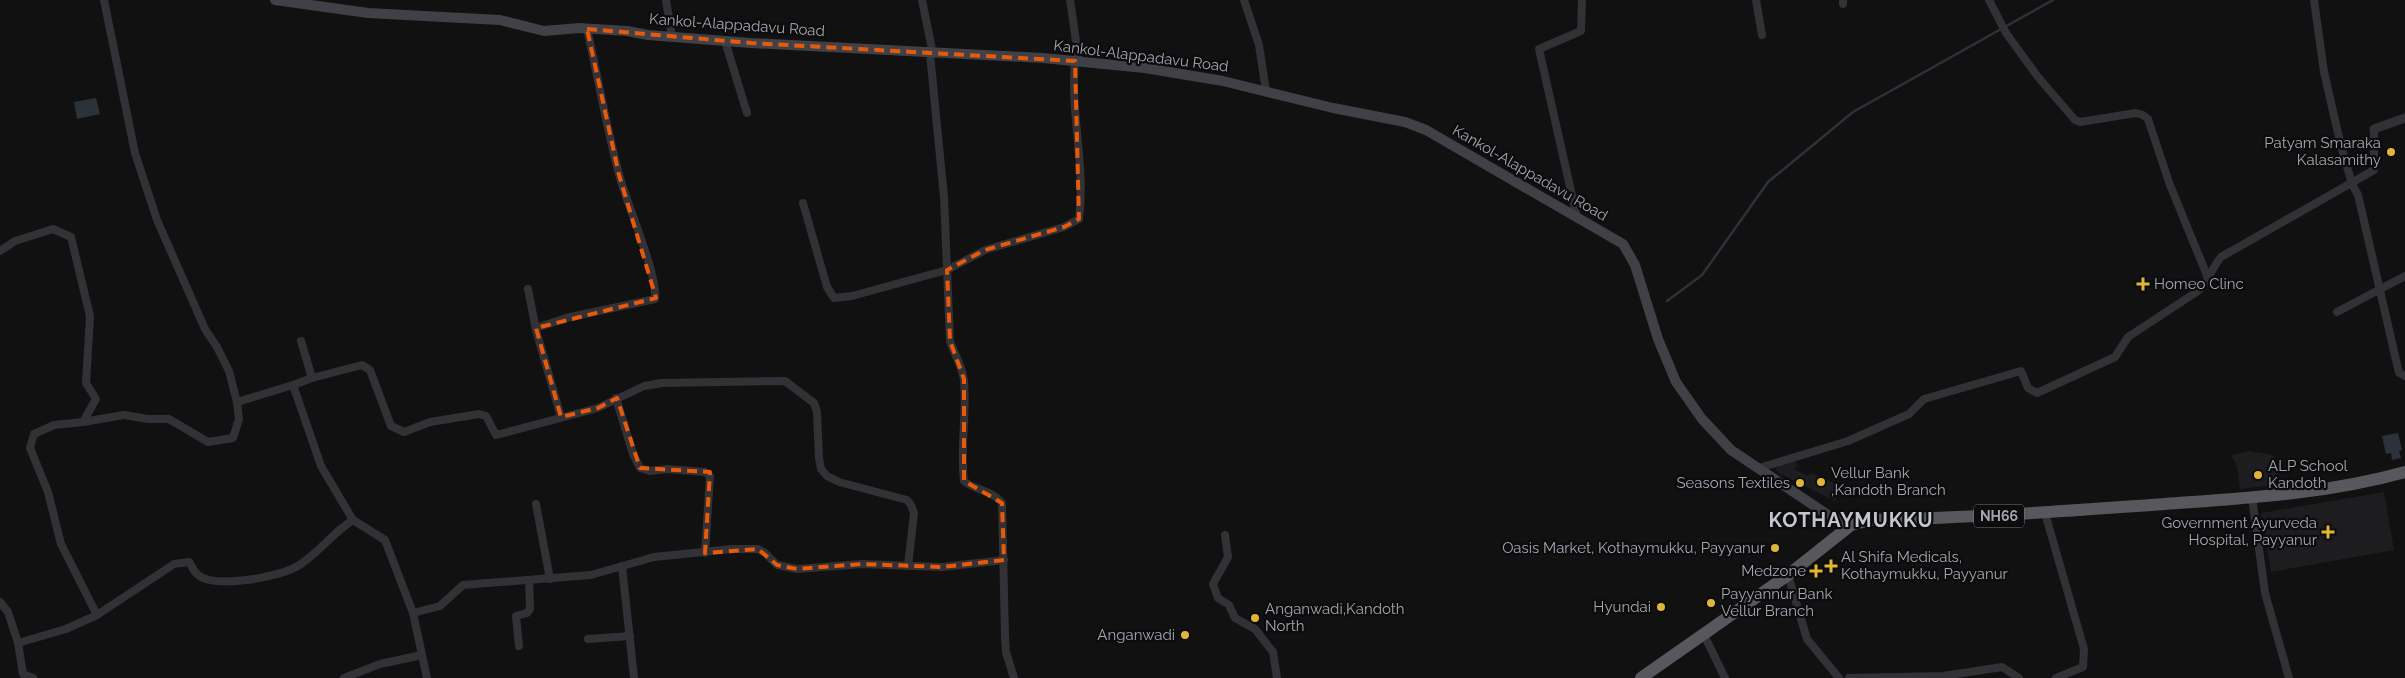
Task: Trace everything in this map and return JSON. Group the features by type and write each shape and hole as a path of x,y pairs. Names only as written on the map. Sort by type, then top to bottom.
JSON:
{"highway":[{"name":"NH66","path":"1645,677 1788,575 1851,525 1870,520 1915,520 2044,513 2252,497 2324,490 2405,472"}],"main road":[{"name":"Kankol-Alappadavu Road","path":"275,0 331,4 368,13 500,20 544,31 587,29 724,41 898,49 931,54 993,55 1145,68 1222,81 1333,108 1405,122 1426,130 1623,244 1635,265 1658,339 1676,382 1702,419 1731,450 1828,515 1851,525"}],"street":[{"path":"97,615 61,544 48,492 30,448 34,434 54,425 124,415 148,419 169,419 208,442 233,438 239,420 237,402 229,371 205,329 157,220 134,152 104,0"},
{"path":"666,0 672,36"},
{"path":"922,0 931,54 944,197 950,340 964,379 964,481 971,487 998,497 1002,503 1006,644 1014,678"},
{"path":"803,203 827,287 834,298 852,296 947,270 985,250 1064,227 1079,218 1082,201 1075,119 1077,61 1070,0"},
{"path":"1244,0 1259,45 1266,91"},
{"path":"1577,218 1539,49 1581,31 1582,0"},
{"path":"1756,0 1762,35"},
{"path":"1989,0 2006,33 2038,77 2075,120 2080,122 2136,113 2143,114 2148,119 2170,185 2208,278"},
{"path":"2314,0 2324,72 2352,184 2358,195 2365,233 2380,288 2399,373 2405,376"},
{"path":"536,328 566,318 654,299 650,270 619,175 587,29"},
{"path":"724,41 746,113"},
{"path":"1759,468 1848,441 1910,414 1924,399 2021,371 2028,388 2037,392 2095,368 2115,357 2128,337 2198,291 2221,258 2374,170 2374,129 2405,118"},
{"path":"0,251 15,241 52,229 71,236 90,316 86,382 96,399 83,422"},
{"path":"2337,312 2405,276"},
{"path":"528,289 536,328 561,417"},
{"path":"301,341 312,378"},
{"path":"237,402 312,378 362,365 370,370 391,426 404,432 430,422 479,414 486,416 496,435 598,408 644,386 662,383 784,381 814,403 817,412 819,458 821,469 827,476 839,482 907,500 911,504 914,513 908,566"},
{"path":"293,385 321,466 353,520 385,540 413,613 427,678"},
{"path":"616,398 630,446 640,468 650,471 667,469 705,472 710,476 705,553"},
{"path":"2252,497 2265,593 2289,678"},
{"path":"536,504 550,579"},
{"path":"2044,513 2084,649 2083,667 2056,678"},
{"path":"18,643 66,629 97,615 174,564 189,562 198,575 219,583 247,580 295,568 316,552 342,527 353,520"},
{"path":"1225,535 1228,557 1213,584 1218,598 1229,605 1235,618 1255,629 1273,652 1277,678"},
{"path":"413,613 440,606 463,585 591,575 654,557 748,548 758,549 765,553 777,565 797,570 862,564 942,567 1004,560"},
{"path":"622,566 634,678"},
{"path":"1788,575 1807,639 1839,678"},
{"path":"519,646 516,616 527,613 530,609 529,580"},
{"path":"0,602 8,612 18,643 23,674 33,678"},
{"path":"1704,635 1725,678"},
{"path":"588,639 630,636"},
{"path":"344,678 380,664 422,655"},
{"path":"1849,678 1943,676 2002,667 2019,678"}],"highlighted area":[{"path":"587,29 751,43 1075,61 1079,219 1064,227 985,250 947,270 950,341 964,379 964,481 1002,503 1004,560 942,567 862,564 797,569 777,565 758,549 705,553 710,472 640,468 617,398 598,408 561,417 536,328 656,298 619,175"}],"shaded area":[{"path":"96,98 100,114 77,119 74,102"},
{"path":"2398,433 2402,450 2399,451 2401,458 2392,460 2391,453 2386,454 2382,436"},
{"name":"ALP School Kandoth","path":"2249,451 2273,455 2282,484 2240,489 2237,467 2230,456"},
{"path":"1793,459 1798,466 1794,468 1796,470 1808,476 1810,473 1819,476 1824,483 1826,479 1841,487 1835,501 1778,473 1774,466"},
{"name":"Government Ayurveda Hospital, Payyanur","path":"2384,492 2394,550 2271,572 2261,513"}],"waterway":[{"path":"1667,301 1702,275 1768,182 1853,112 2053,0"}],"place":[{"name":"Patyam Smaraka Kalasamithy","path":"2391,152"},
{"name":"Homeo Clinc","path":"2143,284"},
{"name":"ALP School Kandoth","path":"2258,475"},
{"name":"Vellur Bank ,Kandoth Branch","path":"1821,482"},
{"name":"Seasons Textiles","path":"1800,483"},
{"name":"Government Ayurveda Hospital, Payyanur","path":"2328,532"},
{"name":"Oasis Market, Kothaymukku, Payyanur","path":"1775,548"},
{"name":"Al Shifa Medicals, Kothaymukku, Payyanur","path":"1831,566"},
{"name":"Medzone","path":"1816,571"},
{"name":"Payyannur Bank Vellur Branch","path":"1711,603"},
{"name":"Hyundai","path":"1661,607"},
{"name":"Anganwadi,Kandoth North","path":"1255,618"},
{"name":"Anganwadi","path":"1185,635"}],"district":[{"name":"KOTHAYMUKKU","path":"1851,520"}]}
